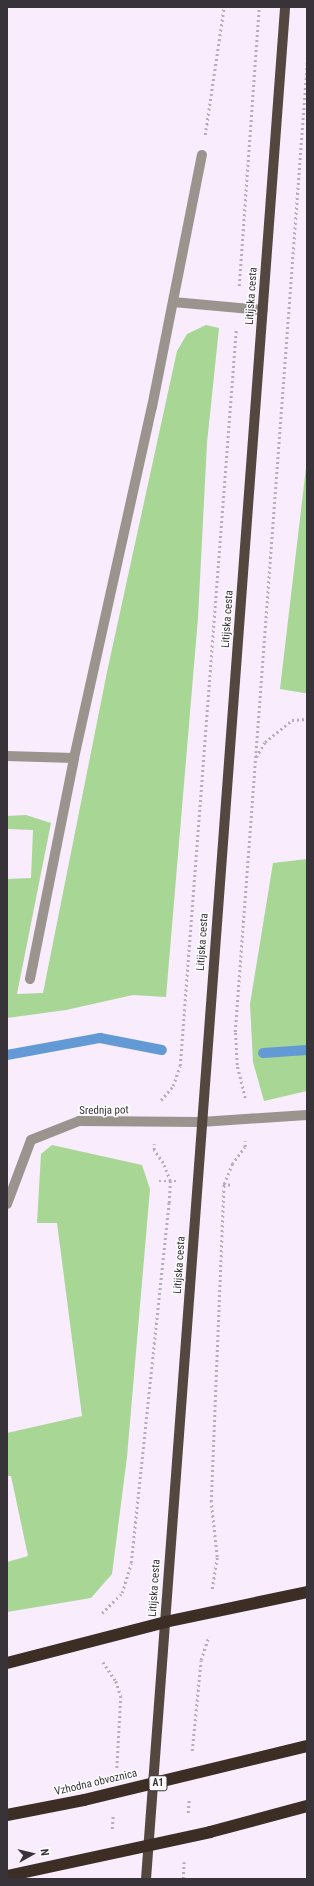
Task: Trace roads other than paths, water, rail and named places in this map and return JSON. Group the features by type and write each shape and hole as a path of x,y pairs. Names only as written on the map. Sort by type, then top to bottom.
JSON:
{"highway":[{"path":"7,1663 165,1622 307,1592"},
{"name":"Vzhodna obvoznica","path":"7,1815 92,1798 307,1746"},
{"path":"7,1876 210,1832 307,1806"}],"main road":[{"name":"Litijska cesta","path":"146,1879 201,1122 285,7"}],"street":[{"path":"30,979 74,758 173,302 202,155"},
{"path":"173,302 263,310"},
{"path":"7,756 74,758"},
{"name":"Srednja pot","path":"7,1204 31,1140 79,1121 157,1123 201,1122 245,1120 307,1114"}],"waterway":[{"path":"7,1055 100,1038 162,1050"},
{"path":"263,1053 307,1050"}]}
